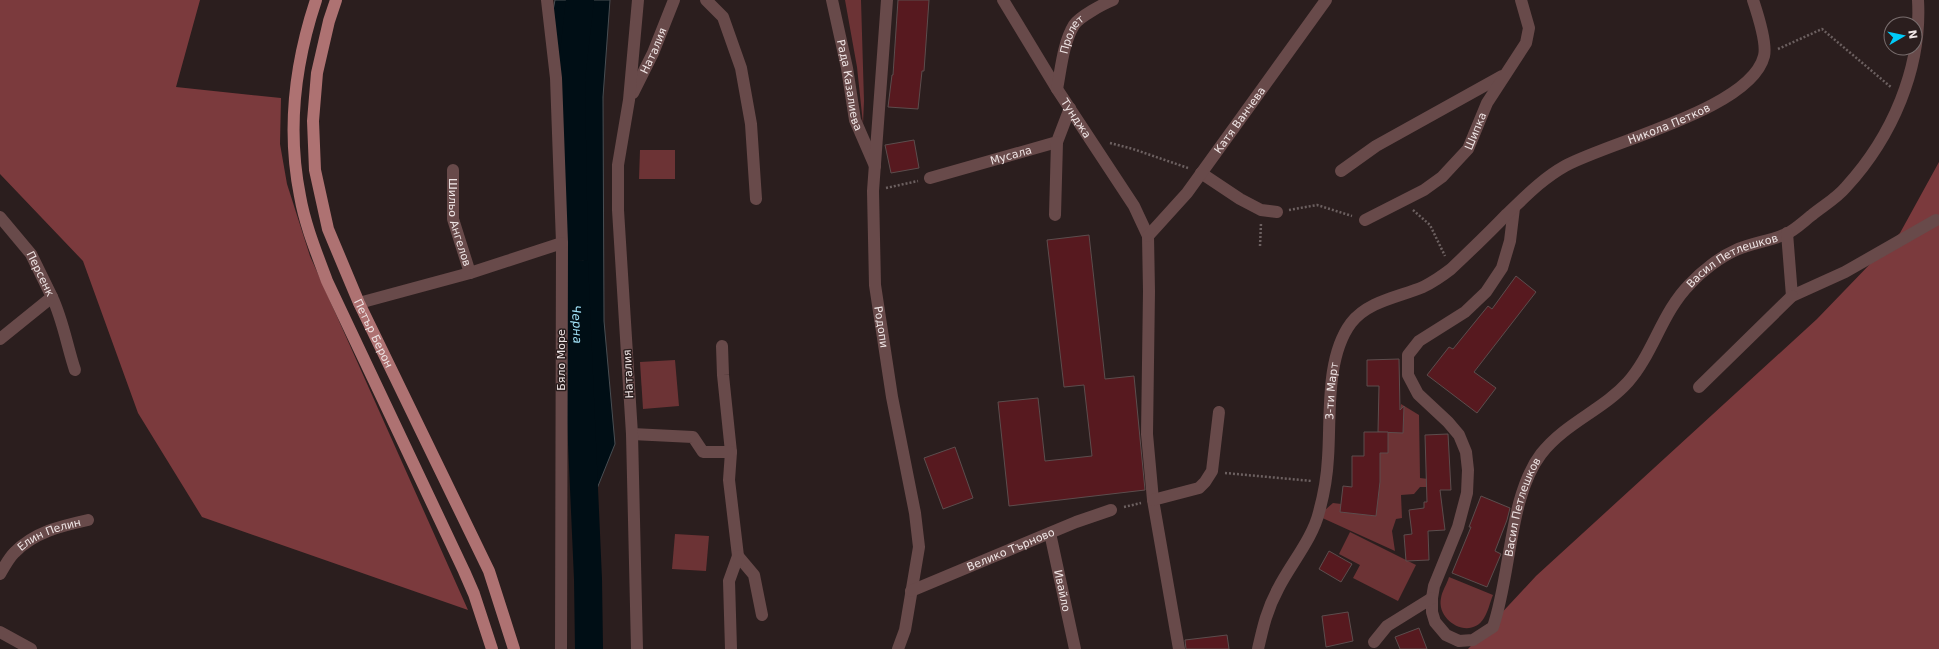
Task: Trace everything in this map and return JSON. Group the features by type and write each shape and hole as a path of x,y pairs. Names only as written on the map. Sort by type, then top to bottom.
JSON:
{"main road":[{"name":"Петър Берон","path":"316,0 305,36 296,86 293,138 300,197 318,257 327,281 464,571 477,601 492,649"},
{"name":"Петър Берон","path":"336,0 329,21 317,73 314,97 313,145 320,196 328,229 359,303 489,571 514,649"}],"street":[{"name":"Бяло Море","path":"547,0 556,78 562,243 561,649"},
{"name":"Наталия","path":"630,100 638,0"},
{"name":"Наталия","path":"637,649 632,434 618,210 618,165 625,116 630,100 653,53 674,0"},
{"path":"706,0 723,17 741,68 751,124 756,199"},
{"name":"Рада Казалиева","path":"832,0 847,68 855,120 876,168"},
{"name":"Родопи","path":"887,0 876,168 873,191 875,285 892,397 915,513 919,547 904,630 898,649"},
{"name":"Тунджа","path":"1004,0 1057,89 1134,206 1148,236"},
{"name":"Пролет","path":"1057,89 1064,51 1074,24 1101,5 1112,0"},
{"name":"Катя Ванчева","path":"1148,236 1187,193 1326,0"},
{"name":"Шипка","path":"1365,220 1424,190 1442,176 1468,148 1487,103 1503,76 1526,43 1529,28 1521,0"},
{"path":"1753,0 1760,20 1765,55"},
{"name":"Васил Петлешков","path":"1514,208 1510,241 1502,268 1486,292 1465,312 1419,341 1408,355 1408,375 1418,394 1460,435 1466,452 1468,470 1467,493 1458,527 1434,586 1432,598 1432,612 1435,622 1446,635 1459,641 1472,640 1493,627 1502,595 1521,500 1529,472 1543,452 1562,432 1618,392 1630,380 1671,308 1690,284 1736,250 1787,233 1845,188 1883,138 1902,97 1915,56 1919,18 1918,0"},
{"name":"Никола Петков","path":"1514,208 1536,184 1565,166 1600,149 1649,133 1717,103 1748,81 1758,69 1765,55"},
{"path":"1341,171 1376,146 1503,76"},
{"path":"1056,215 1057,142 1070,108"},
{"name":"Мусала","path":"930,178 1057,142"},
{"name":"Шильо Ангелов","path":"453,170 453,219 470,273"},
{"path":"1201,173 1240,199 1261,210 1277,212"},
{"name":"3-ти Март","path":"1258,649 1265,616 1277,589 1307,540 1319,514 1326,482 1331,396 1334,368 1340,342 1352,323 1368,308 1427,284 1451,269 1514,208"},
{"name":"Персенк","path":"0,217 31,254 52,297 0,339"},
{"path":"1699,387 1792,296 1845,272 1936,220"},
{"path":"1787,233 1792,296"},
{"path":"1148,236 1149,291 1147,434 1153,500 1179,649"},
{"name":"Шильо Ангелов","path":"359,303 470,273 562,243"},
{"path":"52,297 59,312 67,344 76,370"},
{"path":"722,346 723,375 731,452 729,480 738,556 729,581 731,649"},
{"path":"1153,500 1199,488 1212,471 1214,436 1219,412"},
{"path":"632,434 693,437 703,452 731,452"},
{"name":"Велико Търново","path":"911,591 1076,522 1111,510"},
{"name":"Елин Пелин","path":"0,574 14,553 37,535 62,526 88,520"},
{"name":"Ивайло","path":"1050,533 1076,649"},
{"path":"738,556 754,575 762,615"},
{"path":"1374,642 1387,626 1432,598"},
{"path":"904,630 908,649"},
{"path":"0,632 31,649"}],"path":[{"path":"1765,55 1822,29 1902,97"},
{"path":"1090,137 1133,149 1201,173"},
{"path":"873,191 930,178"},
{"path":"1405,201 1430,225 1451,269"},
{"path":"1277,212 1317,205 1365,220"},
{"path":"1260,246 1261,210"},
{"path":"1212,471 1326,482"},
{"path":"1111,510 1153,500"}],"shaded area":[{"path":"0,0 200,0 176,87 281,98 280,144 287,184 310,256 468,610 202,517 138,413 83,261 0,174"},
{"path":"555,0 610,0 603,97 604,321 615,444 596,491 584,414 582,123 563,87 552,16"},
{"path":"845,0 861,0 864,101 863,124 857,67"},
{"path":"640,150 675,150 675,179 639,179"},
{"path":"1939,162 1939,649 1468,649 1536,576 1817,319 1900,233"},
{"path":"675,360 679,406 643,409 640,362"},
{"path":"1401,404 1419,415 1420,478 1437,480 1439,487 1420,487 1414,494 1401,495 1402,518 1396,519 1392,531 1395,551 1318,516 1333,503 1375,508 1378,443 1384,423 1399,419"},
{"path":"1350,532 1416,565 1398,601 1353,578 1360,565 1339,554"},
{"path":"675,534 709,536 706,571 672,569"},
{"path":"1449,577 1493,595 1484,618 1478,625 1471,628 1463,628 1455,625 1444,614 1441,606 1441,598"}],"building":[{"path":"898,0 929,0 924,71 922,71 918,109 888,107 893,75"},
{"path":"914,140 919,168 891,173 885,145"},
{"path":"1089,235 1105,379 1134,376 1145,490 1009,506 998,402 1038,398 1045,461 1092,456 1084,385 1064,387 1047,240"},
{"path":"1516,276 1536,292 1474,372 1496,388 1477,413 1427,375 1449,347 1453,349 1488,306 1492,309"},
{"path":"1399,359 1400,410 1404,406 1403,433 1378,432 1379,386 1367,386 1367,360"},
{"path":"1364,432 1388,432 1388,453 1380,453 1380,482 1376,516 1340,512 1343,486 1352,487 1352,456 1364,456"},
{"path":"1448,434 1451,490 1440,490 1445,530 1428,531 1429,560 1406,561 1404,535 1412,534 1409,510 1424,508 1424,502 1427,502 1425,435"},
{"path":"955,447 973,498 943,509 924,458"},
{"path":"1481,496 1510,508 1495,551 1501,554 1487,587 1452,573 1471,527 1469,527"},
{"path":"1329,551 1352,564 1341,582 1319,569"},
{"path":"1348,612 1353,641 1326,647 1322,616"},
{"path":"1419,628 1427,649 1400,649 1395,637"},
{"path":"1227,635 1229,649 1186,649 1185,640"}],"waterway":[{"name":"Черна","path":"580,0 571,79 574,261 588,579 589,649"}]}
